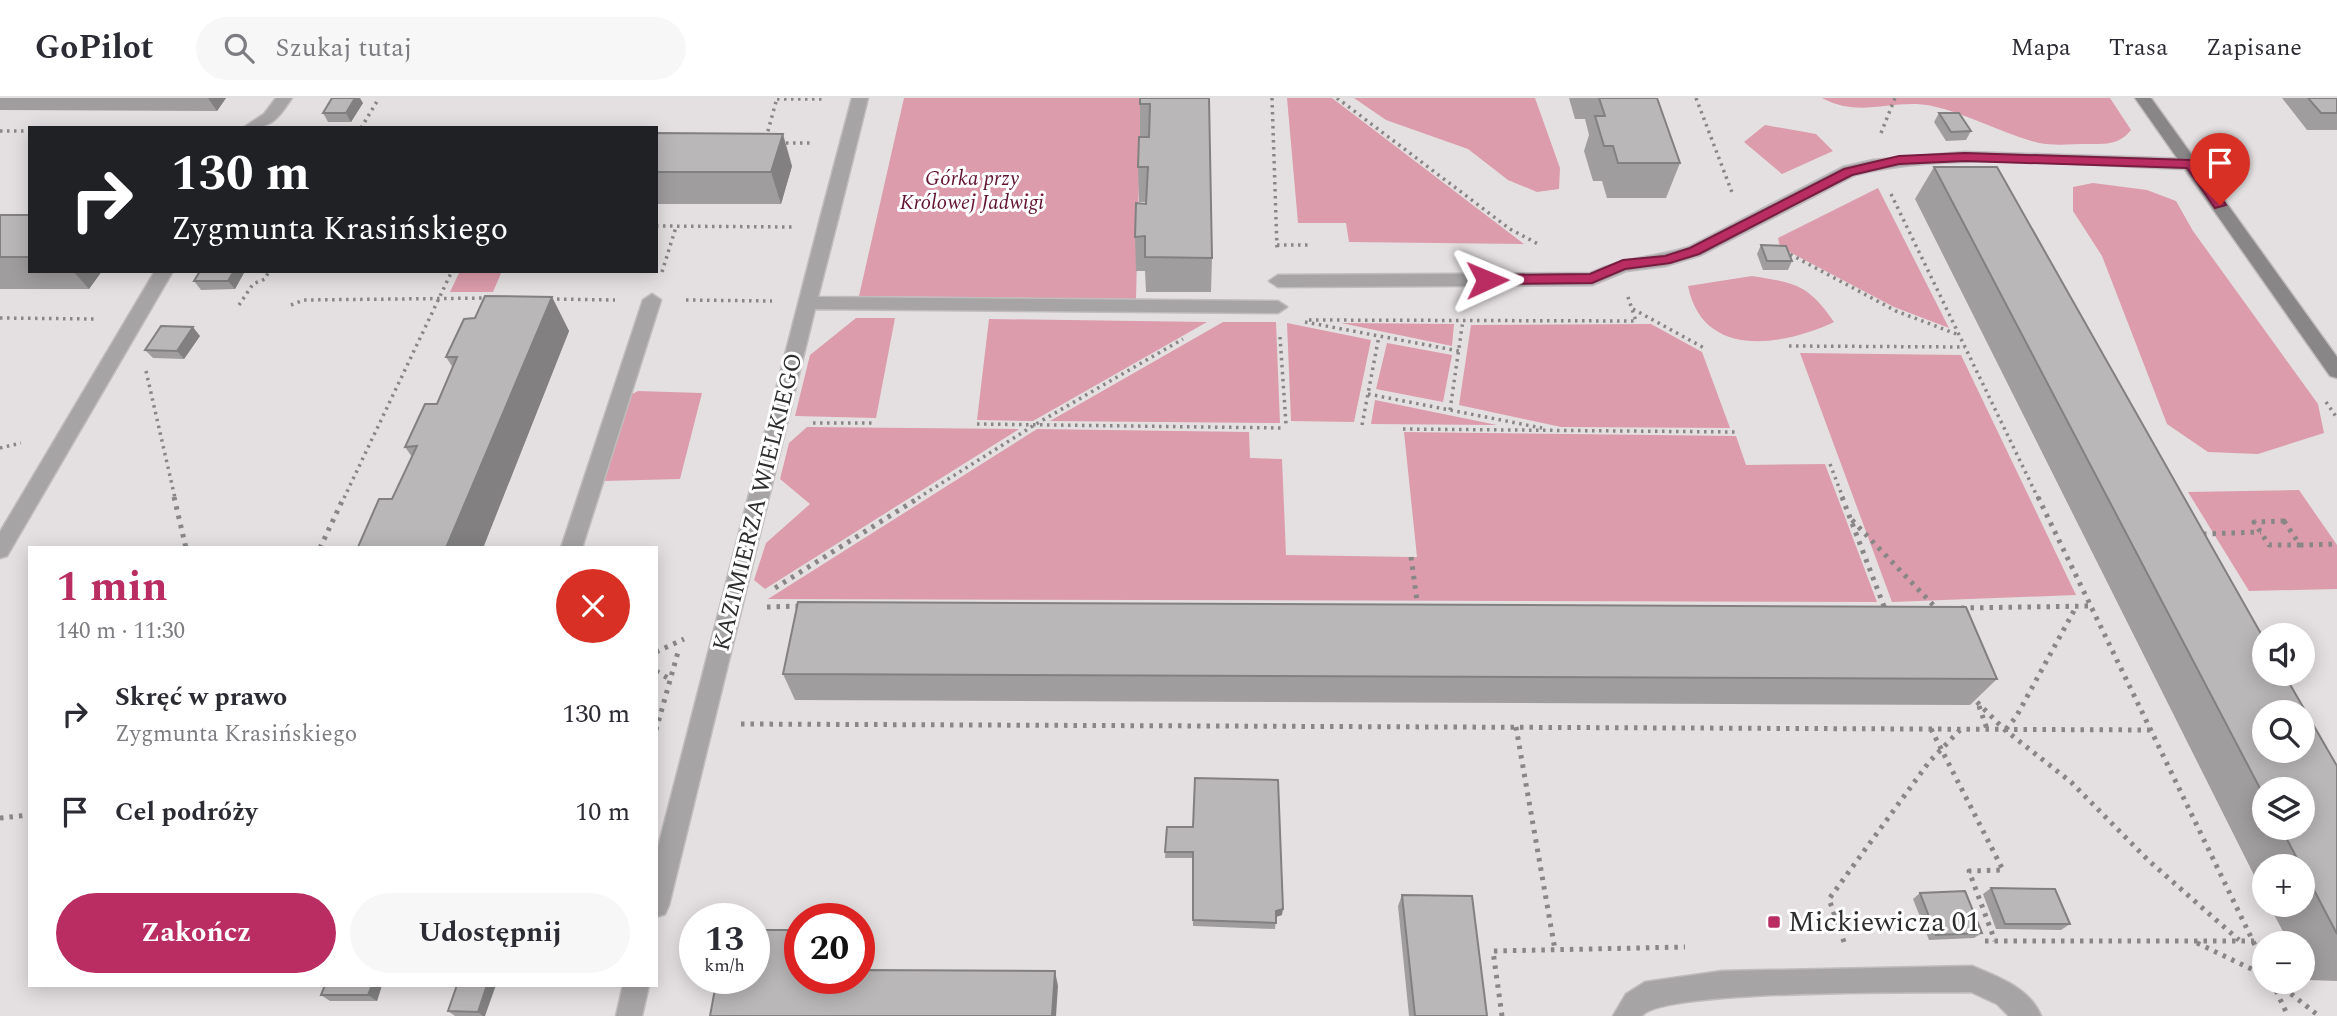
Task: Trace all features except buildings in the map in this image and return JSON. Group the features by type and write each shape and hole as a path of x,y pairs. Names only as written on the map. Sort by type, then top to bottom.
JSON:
{"street":[{"path":"254,126 270,117 284,98"},
{"path":"2143,98 2337,371"},
{"name":"KAZIMIERZA WIELKIEGO","path":"658,897 860,99"},
{"path":"1278,281 1592,279 1623,265 1665,260 1695,251 1849,172 1899,160 1965,157 2190,164"},
{"path":"0,550 162,273"},
{"path":"572,546 653,300"},
{"path":"808,303 1238,307 1283,316"},
{"path":"1626,1016 1635,1003 1653,993 1722,984 1972,979 2006,995 2028,1016"},
{"path":"629,1016 636,987"}],"path":[{"path":"361,126 379,98"},
{"path":"765,142 777,98 860,99"},
{"path":"1272,98 1278,281"},
{"path":"1337,98 1510,229 1544,247 1531,247"},
{"path":"1696,98 1734,197"},
{"path":"1879,138 1895,98"},
{"path":"0,131 28,131"},
{"path":"778,143 848,143"},
{"path":"1885,182 2252,937"},
{"path":"658,226 828,223"},
{"path":"653,300 676,227"},
{"path":"1277,245 1317,245"},
{"path":"1774,245 1896,311 1960,336"},
{"path":"239,305 253,284 265,279 268,273"},
{"path":"321,546 451,273"},
{"path":"291,305 304,300 493,298"},
{"path":"546,299 808,303"},
{"path":"769,592 1036,424 1238,307"},
{"path":"1632,309 1706,349"},
{"path":"1283,316 1636,321"},
{"path":"1283,316 1459,351"},
{"path":"1283,316 1286,424"},
{"path":"0,318 135,318"},
{"path":"1450,410 1463,320"},
{"path":"1362,425 1379,336"},
{"path":"1789,346 1965,347"},
{"path":"115,353 141,351 186,546"},
{"path":"1368,394 1553,430"},
{"path":"778,422 875,423"},
{"path":"976,424 1281,428"},
{"path":"1403,429 1735,432"},
{"path":"1830,464 1885,609"},
{"path":"1852,520 1942,617"},
{"path":"2300,545 2284,521 2254,522 2269,545 2300,545 2337,544"},
{"path":"2196,522 2210,546"},
{"path":"2203,534 2261,532"},
{"path":"1411,557 1418,608"},
{"path":"772,607 813,606"},
{"path":"1923,609 2091,606"},
{"path":"2005,730 2016,717 2076,607"},
{"path":"1405,608 1432,608"},
{"path":"1872,609 1898,609"},
{"path":"1972,689 1987,729"},
{"path":"1977,702 2005,730 2071,782 2149,861 2239,940"},
{"path":"731,724 2152,730"},
{"path":"1516,727 1555,950"},
{"path":"1931,729 2003,870 1969,871 1995,941"},
{"path":"1844,942 1829,899 1960,729"},
{"path":"0,818 28,815"},
{"path":"2047,940 2252,941"},
{"path":"2193,941 2252,969"},
{"path":"2279,994 2288,1016"},
{"path":"2290,994 2319,1016"}],"green space":[{"name":"Górka przy Królowej Jadwigi","path":"904,98 1141,98 1136,299 859,296"},
{"path":"1287,98 1332,98 1524,244 1349,242 1346,223 1298,223"},
{"path":"1354,98 1535,98 1560,168 1559,189 1537,192 1508,180 1468,149 1386,120"},
{"path":"1822,98 2110,98 2131,130 2122,139 2106,144 2045,144 1932,106 1903,104 1863,108 1836,104"},
{"path":"1765,125 1816,134 1833,151 1782,174 1744,142"},
{"path":"2093,183 2147,190 2176,201 2193,231 2318,404 2324,433 2258,454 2208,452 2167,424 2102,256 2073,211 2073,187"},
{"path":"1878,188 1949,328 1894,307 1780,247 1778,238"},
{"path":"459,273 501,273 493,292 450,292"},
{"path":"1752,276 1800,287 1825,309 1834,322 1792,337 1748,341 1727,336 1710,326 1696,310 1688,286"},
{"path":"856,318 895,318 876,418 795,416 810,355"},
{"path":"989,319 1207,322 1033,421 977,420"},
{"path":"1223,322 1276,322 1280,423 1050,421"},
{"path":"1287,323 1371,340 1354,422 1291,421"},
{"path":"1341,323 1454,324 1452,346"},
{"path":"1651,324 1702,352 1730,428 1561,427 1459,405 1471,325"},
{"path":"1387,343 1452,355 1443,402 1376,389"},
{"path":"1800,353 1961,355 2076,595 1892,602"},
{"path":"638,391 702,393 680,479 604,481 632,394"},
{"path":"1375,400 1497,425 1371,424"},
{"path":"807,427 1019,429 765,589 754,580 766,543 810,504 780,479 789,443"},
{"path":"1037,429 1249,432 1250,458 1282,459 1286,555 1411,557 1417,557 1404,432 1736,436 1746,465 1825,464 1877,602 768,599"},
{"path":"2299,490 2337,545 2337,589 2249,591 2188,492"}],"place":[{"name":"Mickiewicza 01","path":"1774,922"}],"route":[{"path":"1487,280 1592,279 1623,265 1665,260 1695,251 1849,172 1899,160 1965,157 2190,164 2220,205"}]}
